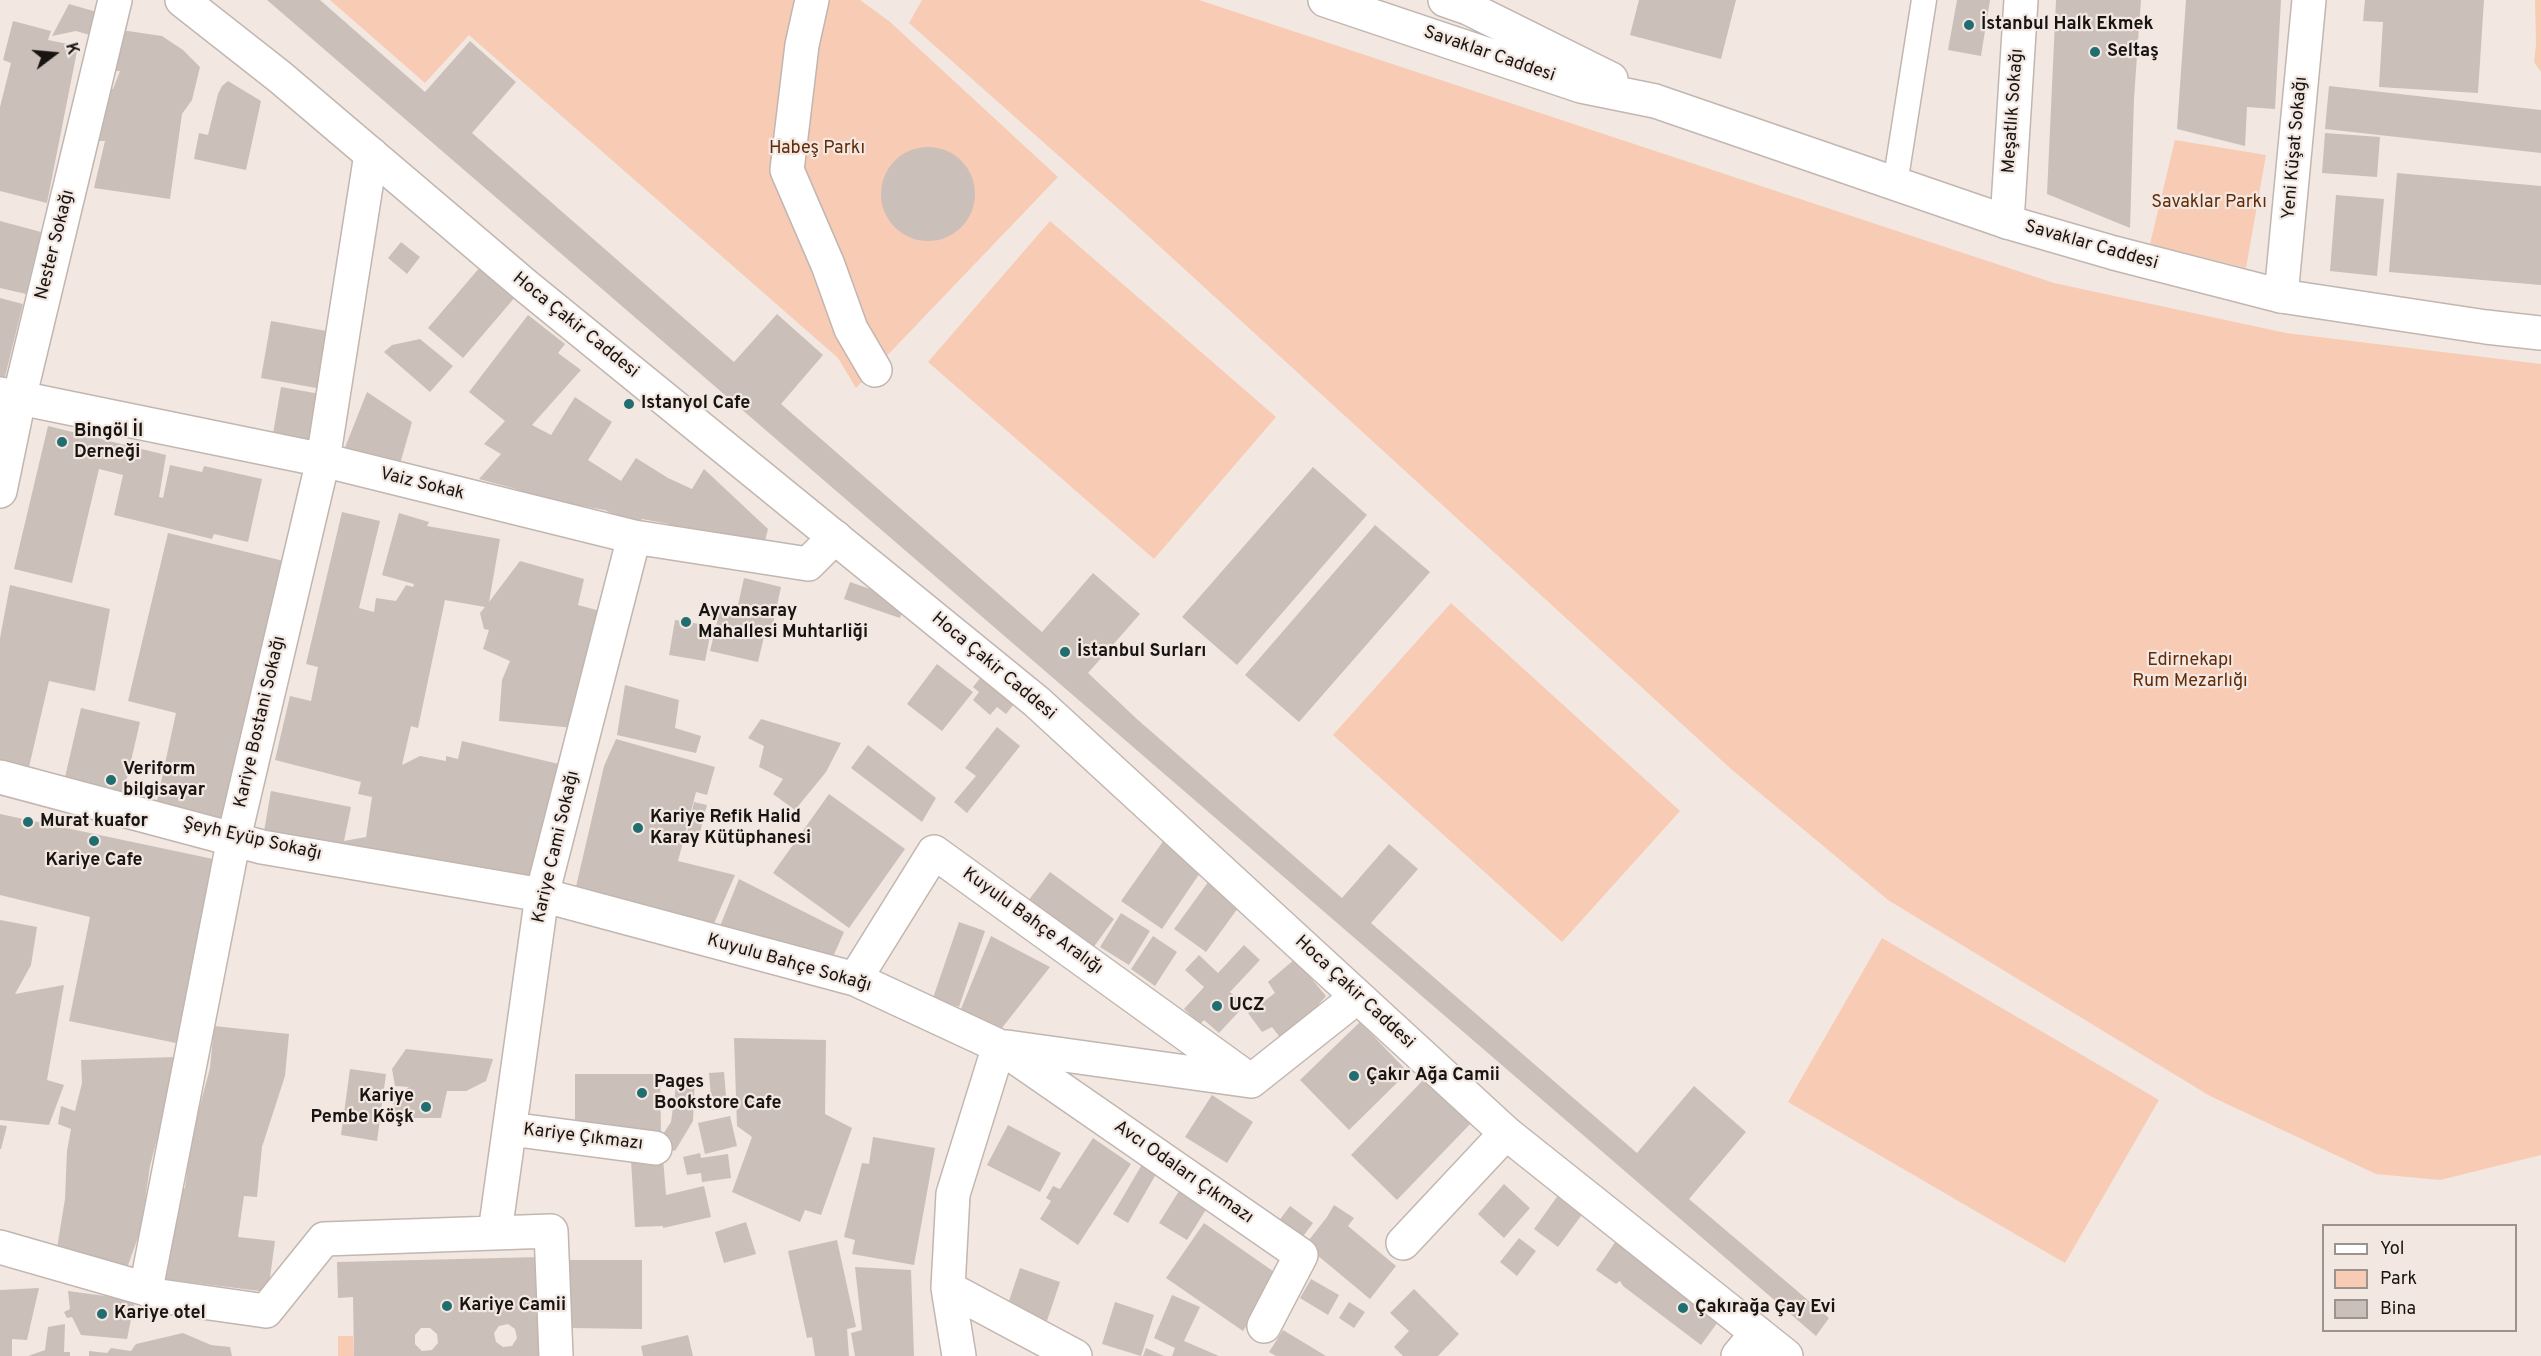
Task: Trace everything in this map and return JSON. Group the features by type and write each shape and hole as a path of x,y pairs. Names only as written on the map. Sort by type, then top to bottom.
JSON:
{"street":[{"name":"Nester Sokağı","path":"0,491 9,396 115,0"},
{"name":"Hoca Çakir Caddesi","path":"182,0 280,77 526,286 1036,702 1506,1133 1747,1344 1786,1356"},
{"path":"812,0 802,45 787,170 828,265 851,329 875,370"},
{"name":"Savaklar Caddesi","path":"1325,0 1581,86 1655,101"},
{"name":"Savaklar Caddesi","path":"1445,0 1468,8 1655,101 2007,222 2114,253 2281,296 2486,327 2541,333"},
{"name":"Meşatlık Sokağı","path":"2007,222 2021,0"},
{"name":"Yeni Küşat Sokağı","path":"2281,296 2310,0"},
{"name":"Kariye Bostani Sokağı","path":"146,1289 234,838 323,460 371,154"},
{"name":"Vaiz Sokak","path":"9,396 323,460 634,537 808,564 835,537"},
{"name":"Kariye Cami Sokağı","path":"495,1232 542,895 634,537"},
{"name":"Şeyh Eyüp Sokağı","path":"0,777 262,847 542,895"},
{"name":"Kuyulu Bahçe Aralığı","path":"855,979 934,852 1251,1081"},
{"name":"Kuyulu Bahçe Sokağı","path":"542,895 855,979 999,1046"},
{"path":"959,1356 948,1288 953,1194 999,1046 1251,1081 1357,997"},
{"name":"Avcı Odaları Çıkmazı","path":"999,1046 1301,1255 1264,1326"},
{"name":"Kariye Çıkmazı","path":"510,1129 655,1148"},
{"path":"1403,1243 1506,1133"},
{"path":"0,1247 146,1289 160,1296 266,1311 324,1239 551,1231 556,1356"},
{"path":"948,1288 1074,1356"}],"lane":[{"path":"1895,184 1924,0"}],"green space":[{"name":"Habeş Parkı","path":"330,0 860,0 889,21 1058,177 856,388 838,358 469,35 425,83"},
{"name":"Edirnekapı Rum Mezarlığı","path":"922,0 1199,0 2054,283 2286,333 2541,364 2541,1155 2440,1180 2376,1174 2210,1096 1888,900 1731,769 1122,212 909,23"},
{"path":"2535,0 2541,0 2541,72 2534,62"},
{"name":"Savaklar Parkı","path":"2175,140 2266,155 2246,268 2150,244"},
{"path":"1050,221 1276,417 1154,559 928,362"},
{"path":"1451,603 1680,811 1562,942 1333,735"},
{"path":"1882,938 2159,1100 2065,1263 1788,1102"},
{"path":"338,1336 353,1336 354,1356 338,1356"}],"building":[{"name":"İstanbul Surları","path":"267,0 320,0 425,92 470,41 516,82 472,133 734,362 777,314 823,355 781,404 1042,632 1093,573 1140,614 1088,673 1138,720 1342,898 1389,844 1418,869 1371,923 1637,1153 1694,1086 1746,1132 1689,1199 1829,1318 1816,1336"},
{"path":"1639,0 1736,0 1721,59 1630,35"},
{"name":"İstanbul Halk Ekmek","path":"1957,0 1990,0 1981,56 1948,50"},
{"path":"2056,0 2141,0 2134,98 2130,228 2047,194"},
{"path":"2186,0 2281,0 2275,109 2247,107 2245,146 2177,129"},
{"path":"2365,0 2484,0 2478,93 2379,87 2383,22 2363,21"},
{"path":"69,4 97,12 90,35 76,31 52,36"},
{"path":"13,21 51,31 48,40 78,46 47,203 0,191 0,107 11,63 3,60"},
{"path":"121,30 162,36 183,50 200,67 192,100 182,114 170,199 94,188 105,141 98,141 106,87 113,89 120,71 113,71"},
{"path":"228,81 261,101 246,170 194,159 199,133 208,135 218,94"},
{"path":"2329,86 2541,110 2541,153 2325,129"},
{"path":"2325,133 2380,137 2377,177 2322,173"},
{"path":"928,147 946,151 961,161 971,176 975,194 971,212 961,227 946,237 928,241 910,237 895,227 885,212 881,194 885,176 895,161 910,151"},
{"path":"2397,173 2541,186 2541,285 2389,272"},
{"path":"2336,195 2384,199 2377,276 2330,271"},
{"path":"0,221 41,232 26,294 0,288"},
{"path":"401,242 420,257 407,274 388,258"},
{"path":"481,266 516,296 463,358 428,328"},
{"path":"0,298 23,304 2,389 0,388"},
{"path":"528,315 565,344 558,353 581,370 532,425 551,435 575,397 612,422 588,460 621,481 636,458 668,478 692,489 704,469 768,529 764,545 667,527 669,524 642,519 637,526 605,510 535,498 516,489 479,479 501,454 484,444 505,421 469,392"},
{"path":"271,321 332,332 322,389 261,378"},
{"path":"420,339 453,366 430,392 384,352 392,345"},
{"path":"281,387 320,394 312,441 273,434"},
{"path":"367,392 412,422 400,464 342,455"},
{"path":"48,426 166,455 159,497 163,498 170,465 202,472 204,466 262,479 248,542 214,534 212,539 114,515 123,475 99,469 72,583 14,569"},
{"path":"1313,467 1367,515 1237,665 1182,617"},
{"path":"342,512 380,521 359,608 374,612 376,598 396,601 406,585 413,587 414,584 382,575 399,513 429,522 427,526 500,539 489,602 520,561 584,579 578,605 600,611 575,728 499,721 502,680 510,661 483,649 489,630 484,629 480,613 485,607 445,600 418,728 411,726 402,765 420,756 446,761 446,756 458,759 462,741 563,765 535,885 422,858 263,837 271,791 351,807 344,841 366,837 372,797 358,794 361,782 275,760 290,696 311,701 318,667 306,664"},
{"path":"1375,525 1430,572 1299,722 1245,675"},
{"path":"168,533 288,562 227,822 156,805 176,713 128,701"},
{"path":"744,578 781,587 772,629 766,628 758,662 710,651 720,610 736,614"},
{"path":"850,582 905,601 900,618 844,599"},
{"path":"10,585 110,609 95,691 49,681 26,780 0,774 0,638"},
{"path":"675,620 712,626 705,661 669,655"},
{"path":"937,664 973,692 942,731 907,704"},
{"path":"985,672 1018,699 1006,714 997,707 990,715 973,700 979,692 973,687"},
{"path":"625,685 679,700 675,728 701,736 696,753 617,735"},
{"path":"81,708 140,722 121,804 62,790"},
{"path":"761,719 841,743 826,772 795,810 773,794 783,779 759,767 764,746 748,738"},
{"path":"997,727 1020,746 967,813 954,802 976,776 965,768"},
{"name":"Kariye Refik Halid Karay Kütüphanesi","path":"616,739 715,767 707,795 696,792 678,861 735,875 712,928 575,891 604,766"},
{"path":"868,745 936,798 922,822 851,768"},
{"path":"829,794 905,849 849,928 773,873"},
{"path":"694,802 707,805 698,840 686,837"},
{"path":"0,814 213,859 176,1043 69,1021 90,917 0,895"},
{"path":"1164,840 1204,867 1162,929 1121,901"},
{"path":"1050,872 1114,919 1093,948 1028,901"},
{"path":"1214,874 1246,897 1206,952 1174,929"},
{"path":"739,879 844,932 832,959 718,931"},
{"path":"1121,913 1150,931 1129,965 1100,947"},
{"path":"0,920 37,927 31,965 15,994 64,985 47,1080 64,1085 49,1125 0,1120"},
{"path":"959,922 985,931 959,1007 933,998"},
{"path":"991,936 1050,967 994,1038 958,1016"},
{"path":"1153,936 1177,952 1155,986 1131,969"},
{"path":"1244,945 1260,960 1230,992 1245,1005 1219,1033 1204,1020 1200,1024 1184,1009 1204,987 1185,970 1199,955 1218,973"},
{"path":"1295,959 1326,996 1285,1044 1272,1027 1262,1032 1248,1013 1275,993 1268,982"},
{"name":"Çakır Ağa Camii","path":"1360,1022 1408,1072 1349,1130 1300,1080"},
{"path":"214,1026 289,1034 285,1076 262,1147 257,1197 244,1196 238,1237 275,1241 268,1292 163,1279 179,1191 185,1188 191,1139 210,1068"},
{"path":"734,1038 826,1040 825,1114 852,1128 821,1215 805,1210 800,1222 732,1192 752,1137 737,1126"},
{"path":"406,1049 493,1059 486,1081 466,1091 447,1091 441,1118 397,1118 393,1101 409,1087 395,1086 392,1069"},
{"path":"175,1057 170,1090 150,1166 141,1229 127,1268 57,1248 65,1199 67,1151 71,1129 58,1124 61,1106 75,1111 82,1083 81,1060"},
{"path":"350,1069 386,1074 377,1141 341,1135"},
{"path":"724,1072 727,1108 712,1110 709,1073"},
{"path":"575,1074 660,1074 661,1132 575,1133"},
{"path":"695,1076 693,1121 675,1151 657,1143 671,1122 677,1079"},
{"path":"1427,1076 1474,1120 1397,1200 1351,1155"},
{"path":"1212,1095 1253,1122 1227,1163 1185,1137"},
{"path":"730,1116 737,1146 705,1154 698,1123"},
{"path":"0,1125 7,1126 1,1149 0,1149"},
{"path":"1008,1125 1061,1153 1040,1192 987,1165"},
{"path":"873,1137 935,1148 914,1265 852,1254 855,1240 844,1237 862,1163 869,1164"},
{"path":"1093,1138 1131,1164 1078,1245 1040,1219 1051,1201 1046,1198 1053,1186 1060,1189"},
{"path":"700,1153 701,1158 728,1154 731,1178 702,1182 701,1173 687,1175 683,1157"},
{"path":"663,1158 666,1195 704,1186 711,1217 663,1228 663,1226 635,1227 631,1160"},
{"path":"1144,1161 1159,1169 1128,1223 1113,1214"},
{"path":"1184,1183 1212,1200 1187,1240 1159,1223"},
{"path":"1504,1184 1530,1208 1504,1238 1478,1214"},
{"path":"1559,1194 1584,1212 1558,1247 1534,1229"},
{"path":"1334,1205 1354,1218 1348,1226 1396,1266 1370,1299 1305,1245"},
{"path":"1290,1206 1313,1223 1298,1243 1275,1226"},
{"path":"746,1222 756,1254 724,1263 715,1232"},
{"path":"1204,1223 1280,1276 1243,1331 1166,1278"},
{"path":"1519,1238 1536,1251 1517,1276 1500,1262"},
{"path":"1618,1238 1723,1315 1701,1345 1623,1286 1620,1281 1616,1284 1596,1270"},
{"path":"837,1240 856,1327 847,1329 849,1356 815,1356 812,1337 807,1338 788,1251"},
{"name":"Kariye Camii","path":"541,1257 543,1356 354,1356 353,1297 338,1298 337,1262","holes":["508,1324 515,1329 517,1338 512,1346 503,1347 496,1342 494,1333 499,1326","421,1328 430,1328 437,1334 438,1343 432,1350 422,1351 415,1344 415,1335"]},
{"path":"570,1260 642,1260 642,1329 569,1328"},
{"path":"855,1267 911,1270 914,1356 855,1356 851,1333 862,1330"},
{"path":"1020,1268 1060,1282 1047,1321 1007,1307"},
{"path":"1311,1279 1339,1295 1328,1315 1300,1298"},
{"path":"39,1288 27,1340 12,1339 12,1356 0,1356 0,1290"},
{"path":"1414,1289 1459,1334 1438,1356 1403,1356 1394,1347 1409,1331 1390,1313"},
{"path":"68,1291 135,1300 127,1339 81,1335 72,1317 67,1318 64,1312 70,1309"},
{"path":"1172,1295 1200,1307 1184,1341 1219,1356 1172,1356 1175,1348 1154,1338"},
{"path":"1115,1302 1154,1315 1141,1356 1102,1344"},
{"path":"1349,1302 1365,1312 1354,1328 1339,1318"},
{"path":"65,1324 64,1352 70,1352 70,1356 28,1356 45,1350 48,1327"},
{"path":"1283,1330 1326,1356 1276,1356 1269,1352"},
{"path":"183,1333 211,1345 230,1347 232,1356 89,1356 89,1351 107,1353 111,1348 131,1351 136,1344"},
{"path":"688,1335 693,1356 643,1356 641,1346"},
{"path":"1146,1348 1164,1356 1143,1356"}],"place":[{"name":"İstanbul Halk Ekmek","path":"1969,25"},
{"name":"Seltaş","path":"2095,52"},
{"name":"Istanyol Cafe","path":"629,404"},
{"name":"Bingöl İl Derneği","path":"62,442"},
{"name":"Ayvansaray Mahallesi Muhtarliği","path":"686,622"},
{"name":"İstanbul Surları","path":"1065,652"},
{"name":"Veriform bilgisayar","path":"111,780"},
{"name":"Murat kuafor","path":"28,822"},
{"name":"Kariye Refik Halid Karay Kütüphanesi","path":"638,828"},
{"name":"Kariye Cafe","path":"94,841"},
{"name":"UCZ","path":"1217,1006"},
{"name":"Çakır Ağa Camii","path":"1354,1076"},
{"name":"Pages Bookstore Cafe","path":"642,1093"},
{"name":"Kariye Pembe Köşk","path":"426,1107"},
{"name":"Kariye Camii","path":"447,1306"},
{"name":"Çakırağa Çay Evi","path":"1683,1308"},
{"name":"Kariye otel","path":"102,1314"}]}
